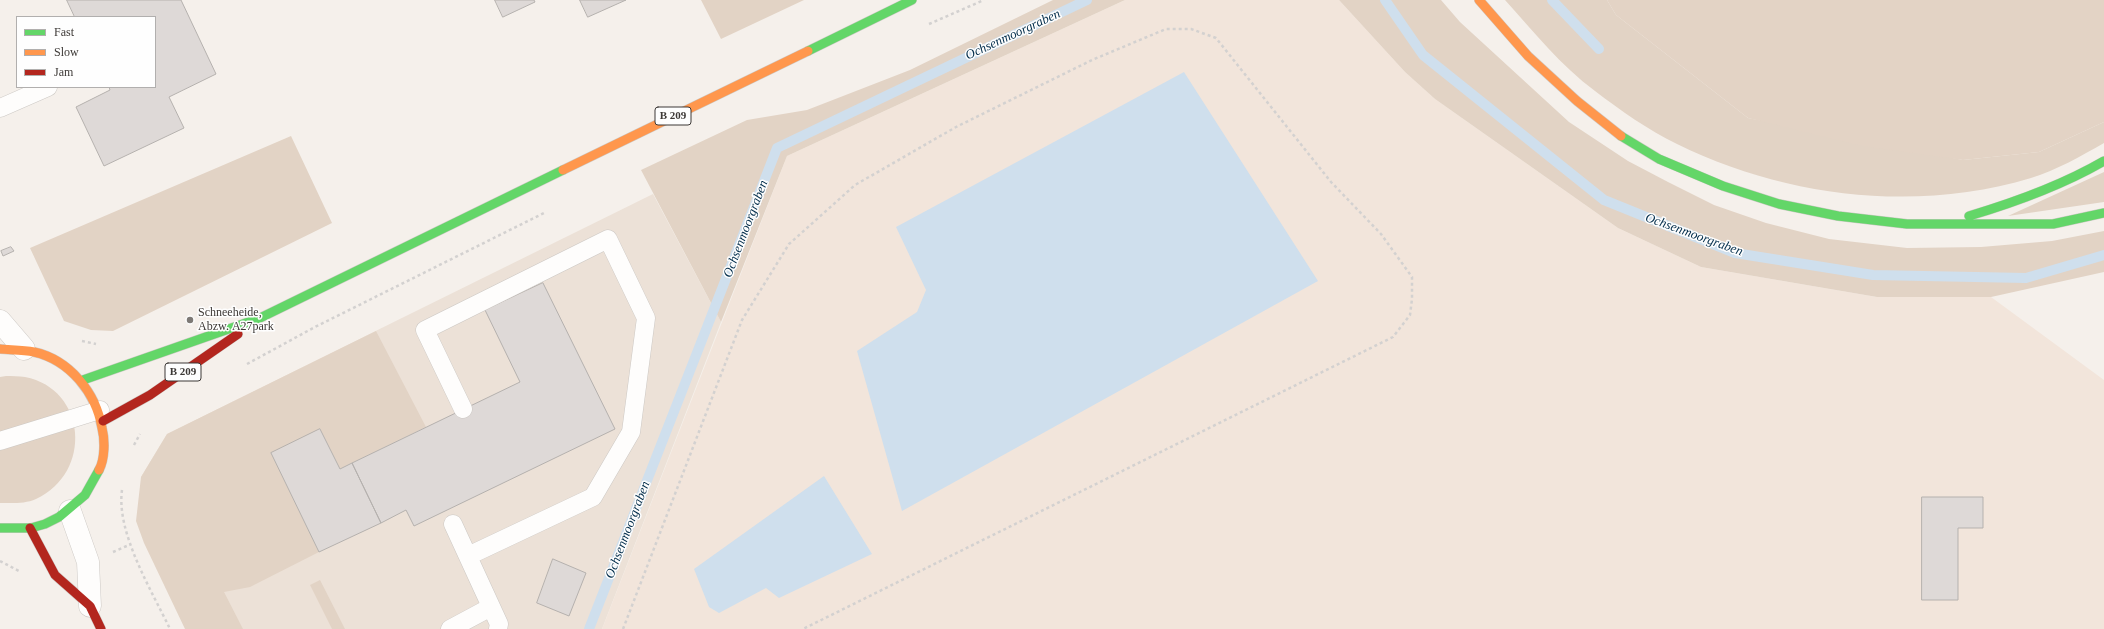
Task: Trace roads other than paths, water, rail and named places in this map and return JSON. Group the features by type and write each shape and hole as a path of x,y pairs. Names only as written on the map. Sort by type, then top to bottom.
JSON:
{"main road":[{"name":"B 209","path":"82,380 260,318 912,0"},
{"path":"1479,0 1528,56 1577,101 1621,136 1659,159 1723,186 1779,204 1838,216 1907,224 2053,224 2104,213"},
{"path":"1940,223 2015,203 2060,184 2104,161"},
{"name":"B 209","path":"101,416 150,395 260,318"},
{"path":"0,349 24,349 46,354 66,365 82,380 92,394 101,416 104,441 102,461 95,480 84,496 70,510 51,522 30,528 0,528"},
{"path":"30,528 55,575 90,606 101,629"}],"street":[{"path":"0,321 24,349"},
{"path":"70,510 88,562 90,606"}],"lane":[{"path":"0,108 46,88"},
{"path":"463,409 424,330 608,239 646,318 631,432 593,498 468,556"},
{"path":"0,441 101,416"},
{"path":"452,524 499,624 498,629"},
{"path":"450,629 491,607"}],"water":[{"path":"1184,72 1318,281 902,511 857,351 917,312 926,290 896,227"},
{"path":"824,476 872,554 779,598 766,588 719,613 709,607 694,569"}],"waterway":[{"name":"Ochsenmoorgraben","path":"589,629 777,148 1087,0"},
{"name":"Ochsenmoorgraben","path":"1385,0 1423,55 1604,200 1735,253 1873,275 2026,278 2104,255"},
{"path":"1552,0 1599,49"}],"place":[{"name":"Schneeheide, Abzw. A27park","path":"190,320"}]}
